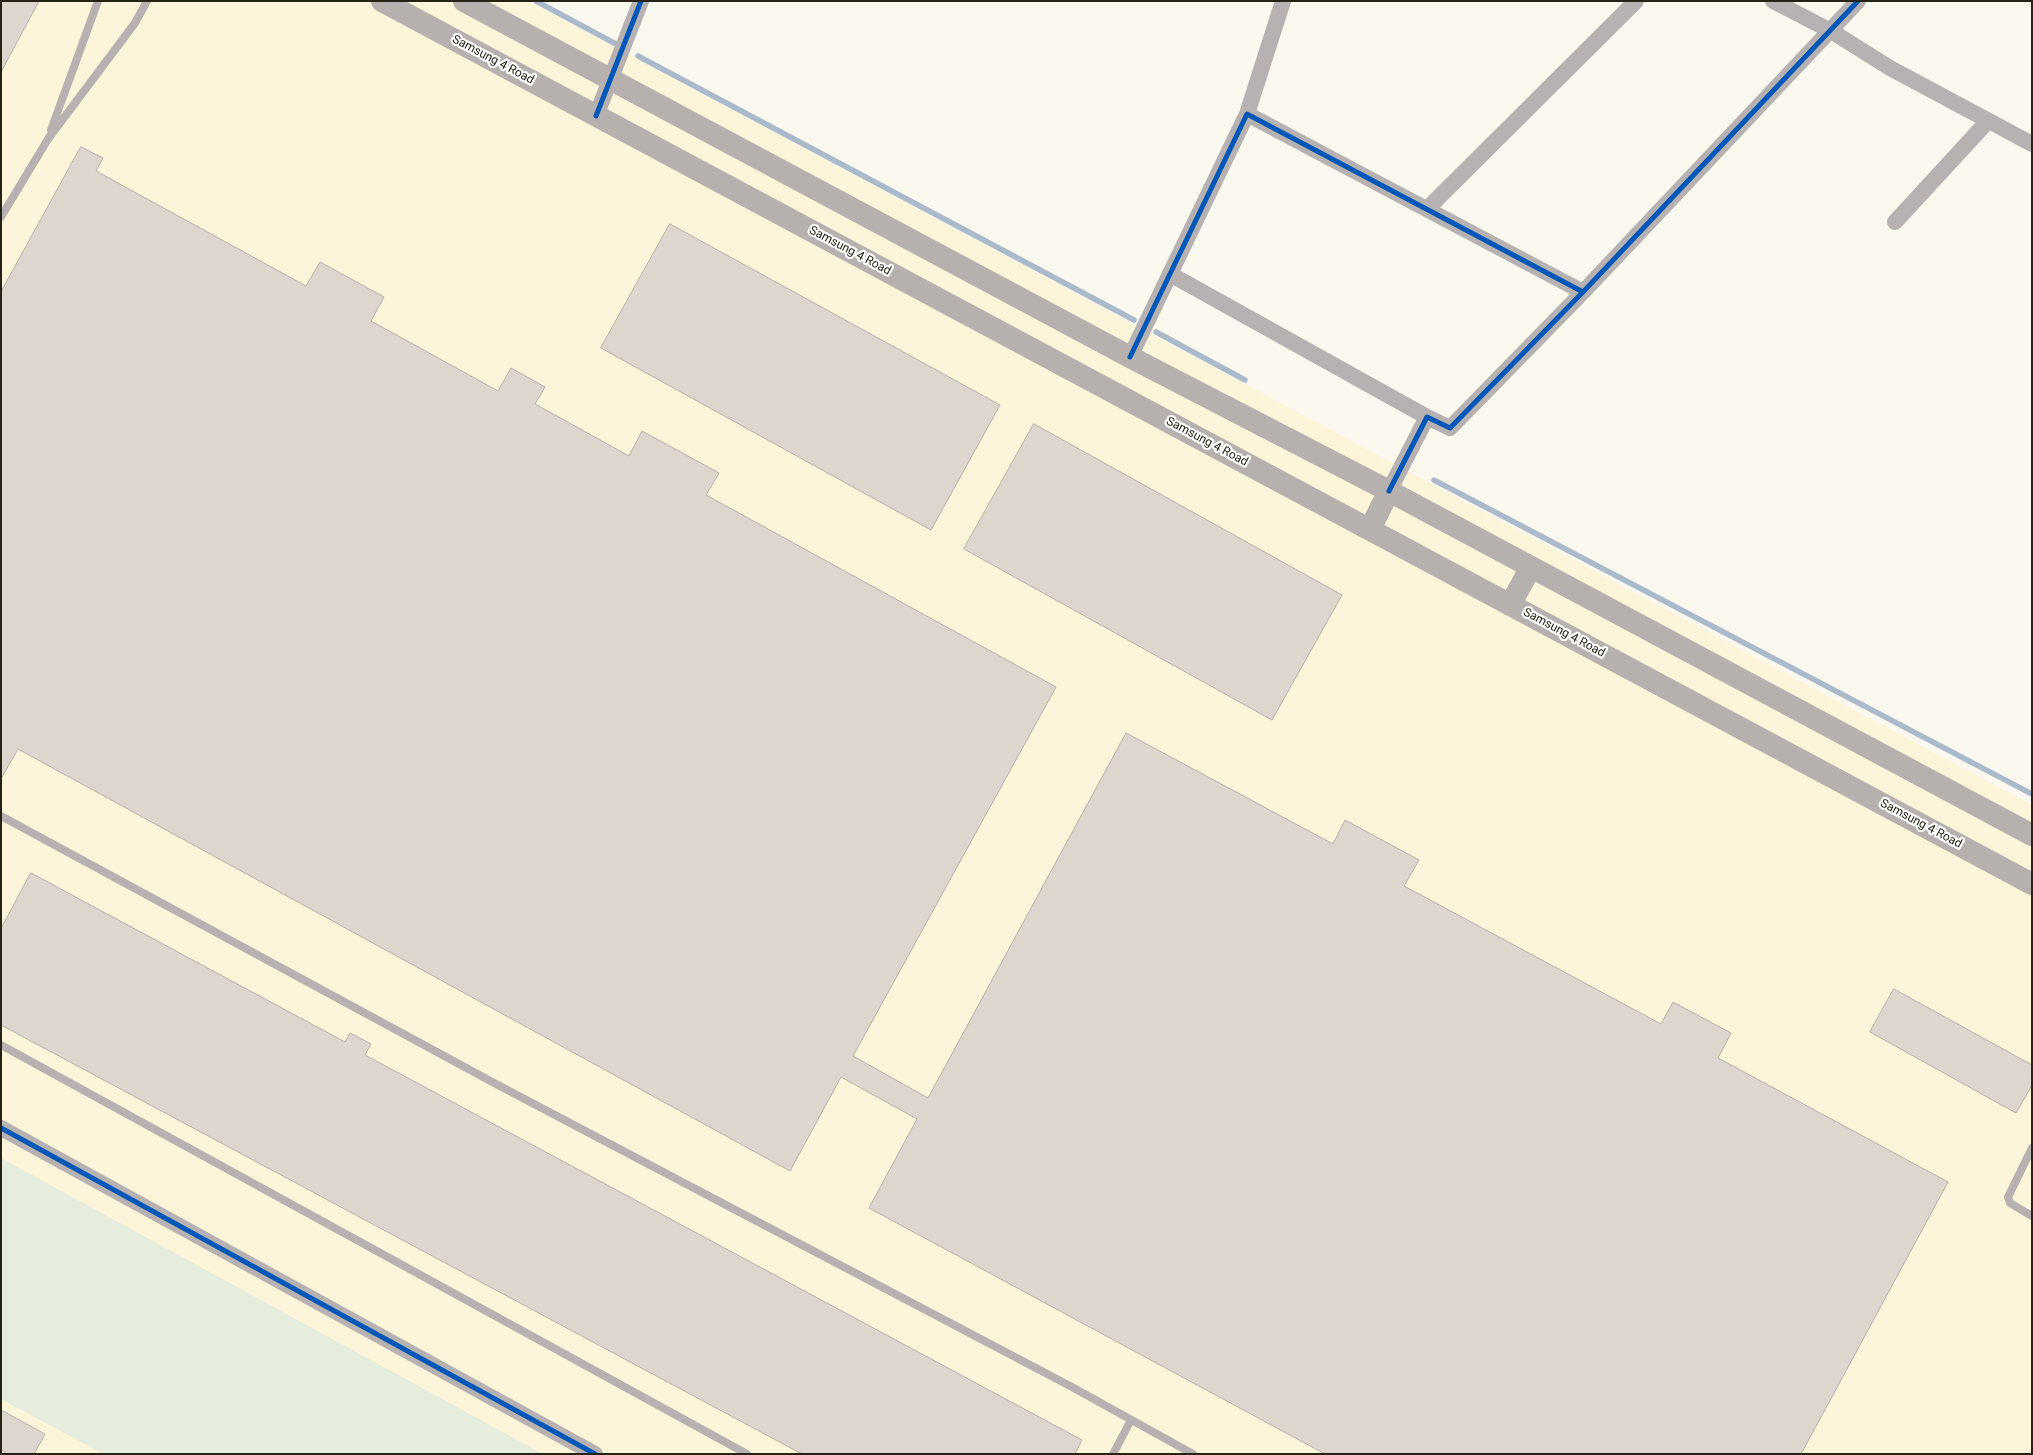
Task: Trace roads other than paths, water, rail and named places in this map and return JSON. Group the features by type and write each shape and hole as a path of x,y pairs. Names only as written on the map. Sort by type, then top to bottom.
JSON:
{"main road":[{"name":"Samsung 4 Road","path":"382,1 2032,884"},
{"path":"464,1 1130,357 1389,491 2032,836"},
{"path":"1370,529 1389,491"},
{"path":"1510,604 1530,567"}],"street":[{"path":"596,116 612,80 641,1"},
{"path":"1130,357 1247,114 1283,1"},
{"path":"1427,209 1636,1"},
{"path":"1772,1 1831,31 1890,68 2032,144"},
{"path":"1170,274 1450,428 1583,292 1858,1"},
{"path":"1247,114 1583,292"},
{"path":"1895,222 1988,120"},
{"path":"1389,491 1427,417"},
{"path":"1,1128 595,1454"}],"lane":[{"path":"48,139 98,1"},
{"path":"1,217 48,139 135,23 147,1"},
{"path":"1,816 496,1084 1193,1454"},
{"path":"1,1045 747,1454"},
{"path":"2032,1148 2008,1197 2010,1203 2032,1216"},
{"path":"1113,1454 1131,1420"}],"waterway":[{"path":"536,1 616,44"},
{"path":"638,56 1134,320"},
{"path":"1156,332 1245,380"},
{"path":"1434,480 2032,794"}]}
